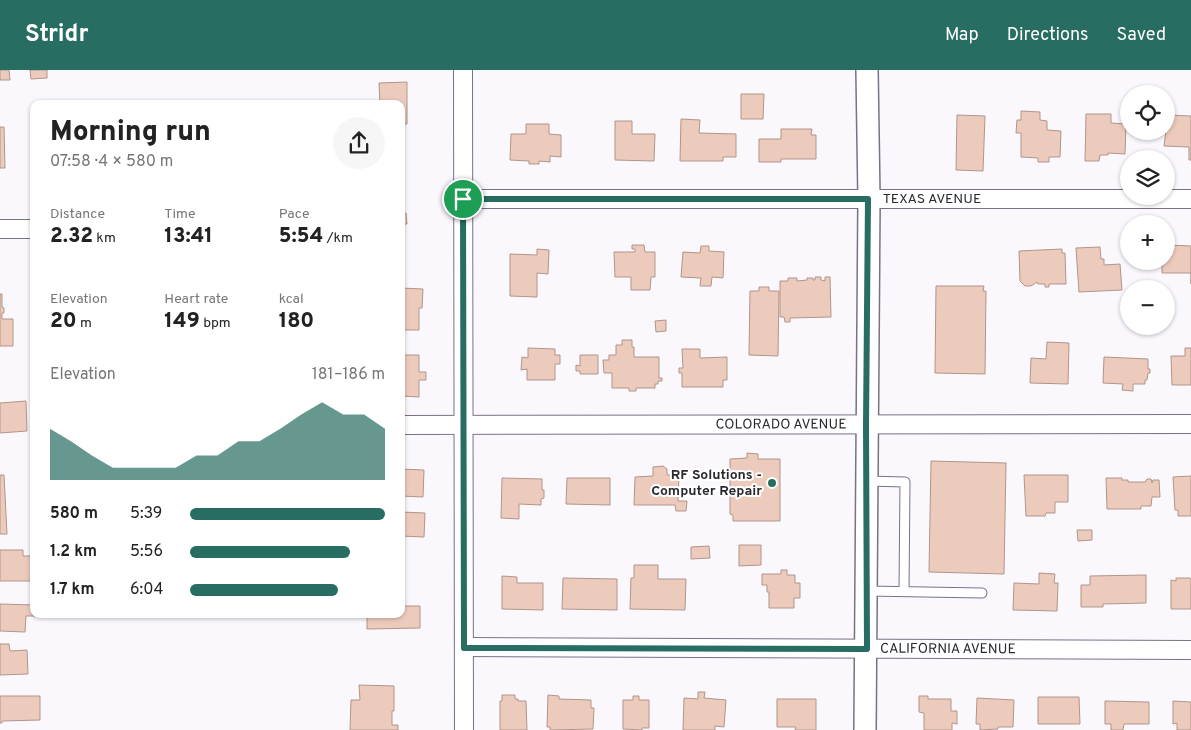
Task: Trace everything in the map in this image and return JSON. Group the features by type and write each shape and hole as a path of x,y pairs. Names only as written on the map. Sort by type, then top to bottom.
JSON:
{"street":[{"path":"463,70 464,730"},
{"path":"865,730 867,649 867,70"},
{"name":"TEXAS AVENUE","path":"463,199 1191,200"},
{"path":"0,229 30,230"},
{"name":"COLORADO AVENUE","path":"405,425 1191,424"},
{"name":"CALIFORNIA AVENUE","path":"464,648 1191,650"}],"lane":[{"path":"866,481 905,482 904,591"},
{"path":"867,591 982,593"}],"building":[{"path":"0,70 9,70 10,80 0,80"},
{"path":"30,70 47,70 47,78 31,79"},
{"path":"407,82 407,124 405,124 405,100 380,100 379,83"},
{"path":"741,94 764,94 763,119 741,119"},
{"path":"1021,111 1040,112 1040,120 1047,121 1047,130 1061,131 1060,157 1049,157 1049,162 1038,162 1038,158 1021,157 1021,133 1016,133 1017,120 1021,120"},
{"path":"1086,114 1111,114 1111,123 1120,124 1120,140 1125,140 1125,150 1120,150 1120,154 1100,155 1099,161 1085,161"},
{"path":"957,115 985,116 983,171 956,170"},
{"path":"1175,115 1191,116 1191,160 1189,160 1189,147 1164,146 1165,140 1175,140"},
{"path":"681,119 700,120 699,133 736,134 736,157 723,157 723,161 680,161"},
{"path":"615,121 632,121 632,134 655,134 654,161 615,160"},
{"path":"526,124 549,124 549,134 561,135 561,157 550,156 550,162 539,161 539,164 529,164 529,161 510,160 511,134 526,134"},
{"path":"0,127 4,127 5,168 0,168"},
{"path":"781,129 812,129 811,135 816,135 816,159 781,159 781,162 759,162 759,139 781,139"},
{"path":"405,213 406,213 407,224 405,224"},
{"path":"632,245 644,245 645,252 655,252 655,277 651,277 650,290 631,290 631,277 615,277 614,252 635,252 635,249 632,249"},
{"path":"1175,245 1191,246 1191,273 1162,273 1162,270 1175,270"},
{"path":"701,246 709,246 709,251 724,252 723,278 712,277 711,286 700,286 701,278 681,277 683,252 700,253"},
{"path":"1100,247 1101,259 1104,259 1104,265 1120,264 1120,290 1079,292 1076,248"},
{"path":"537,249 549,250 548,274 537,273 537,297 510,296 510,254 537,255"},
{"path":"1062,249 1062,253 1065,253 1066,284 1049,284 1049,287 1045,287 1045,284 1038,284 1037,282 1031,286 1025,286 1020,281 1019,251"},
{"path":"815,277 821,277 821,280 825,281 825,277 830,277 831,317 790,318 790,322 785,322 784,317 780,317 780,281 788,281 788,278 797,278 797,281 807,280 807,278 815,280"},
{"path":"936,286 984,286 983,291 986,291 985,374 935,373"},
{"path":"759,287 769,287 769,291 779,291 778,356 749,355 750,291 759,291"},
{"path":"405,288 423,289 422,308 419,308 419,330 405,330"},
{"path":"0,294 2,294 2,307 4,308 2,319 13,319 13,346 0,346"},
{"path":"666,320 666,331 656,332 655,321"},
{"path":"622,340 632,340 634,357 659,357 659,378 662,378 662,381 658,381 658,384 655,384 655,388 636,388 636,391 629,391 629,388 612,388 612,373 604,373 603,360 609,360 609,355 616,355 616,345 622,345"},
{"path":"1047,342 1069,343 1068,384 1030,383 1031,358 1046,359"},
{"path":"528,348 555,349 555,355 560,355 560,364 555,364 555,380 527,380 527,369 521,370 522,357 528,358"},
{"path":"1185,348 1191,348 1191,385 1172,385 1171,356 1185,356"},
{"path":"682,349 700,349 700,358 727,357 727,380 723,380 723,387 682,387 682,373 679,373 679,368 683,368"},
{"path":"405,355 419,355 419,372 426,372 426,380 419,380 419,397 405,396"},
{"path":"580,355 598,355 598,374 580,374 580,371 576,371 576,365 580,366"},
{"path":"1104,357 1148,359 1150,373 1148,373 1145,384 1133,384 1133,391 1122,390 1123,384 1103,383"},
{"path":"26,401 27,431 0,433 0,403"},
{"path":"747,453 758,454 758,459 780,459 780,521 733,521 733,515 730,514 730,459 747,458"},
{"path":"931,461 1006,463 1004,574 929,572"},
{"path":"663,466 667,469 667,475 679,475 678,501 687,501 686,511 676,511 675,505 634,505 635,477 653,476 653,467"},
{"path":"405,469 424,470 423,497 405,496"},
{"path":"0,475 4,475 7,534 0,534"},
{"path":"1024,475 1068,475 1068,502 1055,502 1055,513 1046,513 1045,516 1026,516"},
{"path":"1191,476 1191,516 1178,516 1178,510 1175,510 1173,477"},
{"path":"502,478 542,479 544,498 541,499 541,505 519,504 519,519 501,518"},
{"path":"567,478 610,478 610,505 566,504"},
{"path":"1106,478 1122,478 1122,480 1128,480 1128,482 1145,482 1147,479 1151,479 1152,483 1153,480 1159,480 1160,497 1152,497 1151,506 1141,506 1141,509 1107,509"},
{"path":"405,512 425,513 424,537 405,536"},
{"path":"1077,530 1092,530 1092,540 1078,541"},
{"path":"739,545 761,545 761,565 739,566"},
{"path":"709,546 710,558 691,559 691,547"},
{"path":"0,550 23,550 23,556 30,556 30,581 0,581"},
{"path":"634,565 658,565 658,579 686,579 685,610 630,609 631,578 634,578"},
{"path":"781,570 787,570 787,575 795,575 795,583 800,583 800,598 794,598 794,608 769,608 769,592 767,592 767,585 762,585 762,574 781,574"},
{"path":"1039,573 1055,574 1054,583 1058,583 1057,611 1013,610 1014,583 1039,584"},
{"path":"1146,575 1146,603 1103,604 1103,607 1081,607 1081,585 1090,585 1090,576"},
{"path":"502,576 517,577 517,583 543,583 543,610 502,609"},
{"path":"563,578 617,579 617,610 562,609"},
{"path":"1176,578 1190,578 1191,580 1191,609 1171,609 1171,580 1176,581"},
{"path":"0,604 30,605 30,616 26,616 25,632 0,631"},
{"path":"405,606 420,606 420,628 367,629 367,618 405,618"},
{"path":"0,644 9,644 10,651 27,650 28,674 0,675"},
{"path":"359,685 394,686 392,725 398,725 398,730 350,730 351,700 360,700"},
{"path":"698,692 705,692 704,698 726,700 724,727 715,726 715,730 683,730 684,698 698,699"},
{"path":"502,695 515,695 515,699 518,699 518,701 526,701 527,730 500,730 500,701 502,701"},
{"path":"548,695 559,696 559,699 591,700 591,708 594,708 593,729 550,730 550,727 547,727"},
{"path":"0,696 40,696 40,720 2,721 0,723"},
{"path":"633,696 639,696 639,700 649,700 649,728 642,728 642,730 623,729 623,700 633,700"},
{"path":"919,696 928,696 928,699 951,699 951,711 957,711 957,724 952,723 952,730 924,730 924,713 919,712"},
{"path":"1038,697 1079,697 1080,724 1038,724"},
{"path":"977,698 1014,700 1013,727 980,730 980,724 976,724"},
{"path":"777,699 816,699 816,730 795,730 796,727 777,727"},
{"path":"1105,701 1149,702 1149,724 1124,724 1123,730 1111,730 1111,724 1105,724"},
{"path":"1173,701 1191,702 1191,730 1177,730 1177,723 1173,724"}],"place":[{"name":"RF Solutions - Computer Repair","path":"772,483"}],"route":[{"path":"463,199 868,199 867,649 464,648 463,199"}]}
